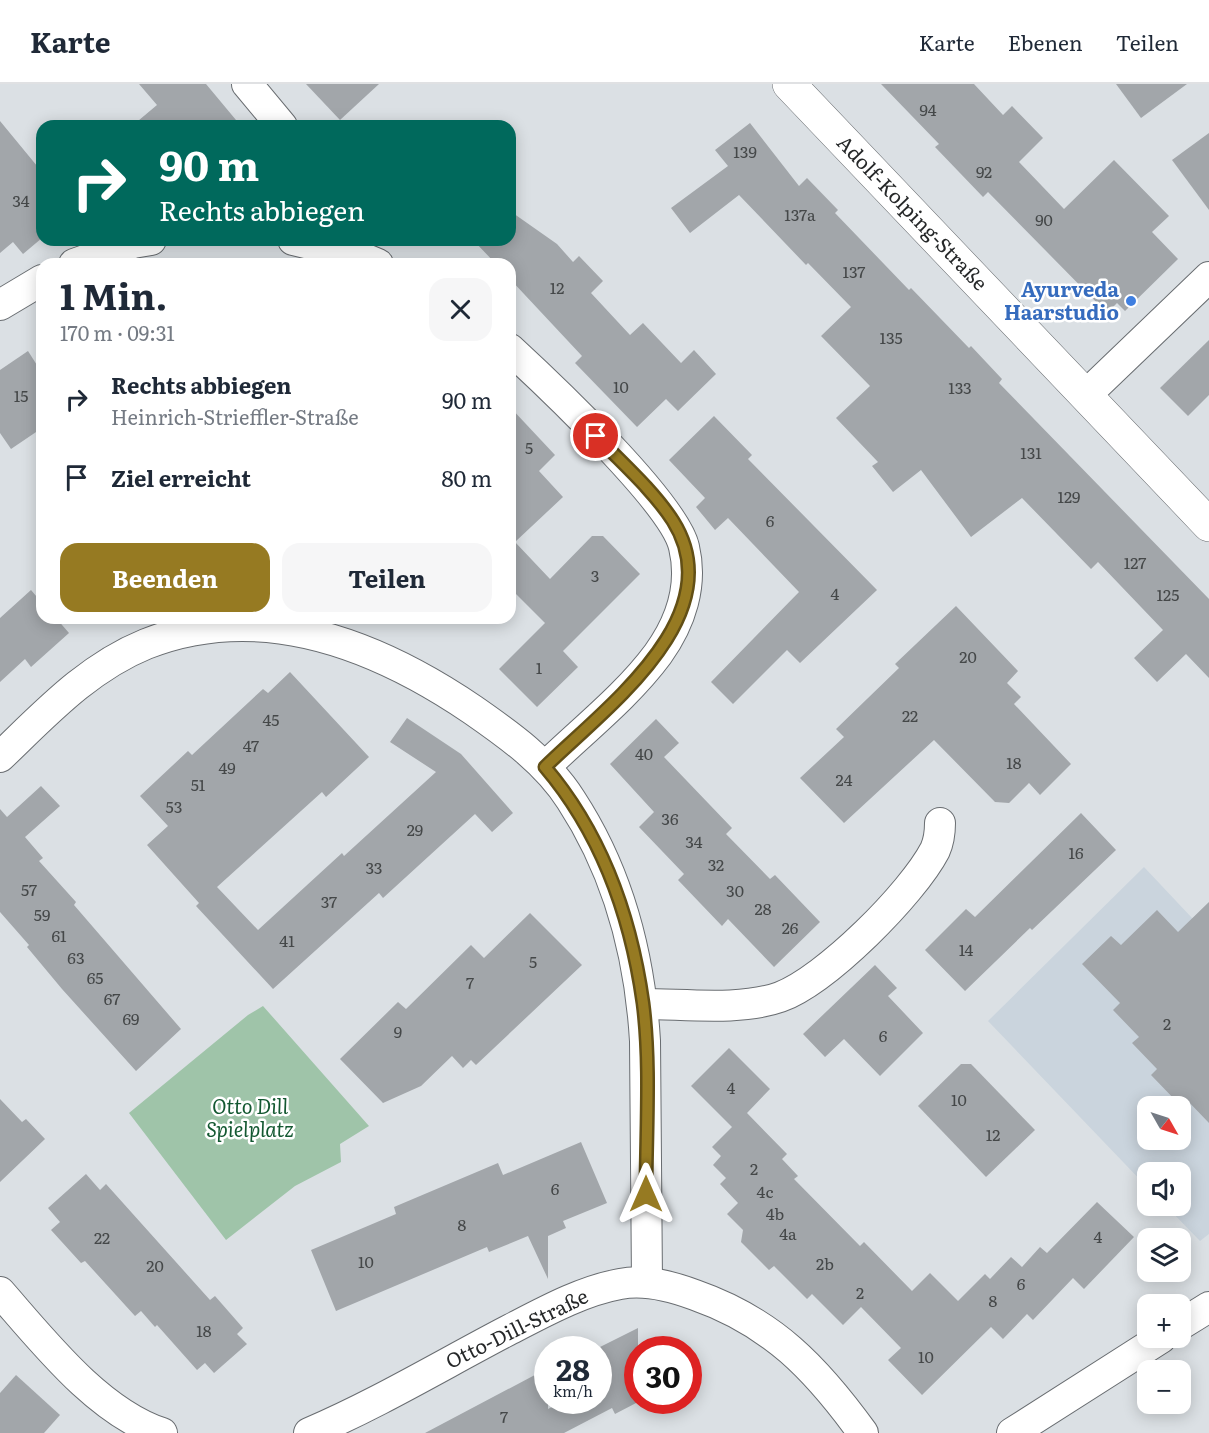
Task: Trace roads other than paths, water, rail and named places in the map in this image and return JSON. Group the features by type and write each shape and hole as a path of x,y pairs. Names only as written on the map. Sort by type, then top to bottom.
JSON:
{"street":[{"path":"247,84 277,120"},
{"name":"Adolf-Kolping-Straße","path":"789,84 1209,525"},
{"path":"91,258 125,246"},
{"path":"318,246 364,258"},
{"path":"1086,395 1209,277"},
{"path":"0,304 36,283"},
{"path":"516,354 539,375 639,481 673,521 684,545 688,573 686,598 674,628 658,653 641,675 545,767"},
{"path":"0,757 64,696 116,658 147,644 187,632 229,625 266,625 337,640 417,674 489,721 545,767 571,799 608,870 627,925 643,1004 647,1282"},
{"path":"643,1004 753,1003 780,997 805,985 869,930 906,891 935,849 940,823"},
{"name":"Otto-Dill-Straße","path":"309,1433 536,1316 585,1295 619,1284 647,1282 726,1306 771,1332 806,1361 863,1433"},
{"path":"0,1292 59,1357 98,1394 125,1414 162,1433"},
{"path":"1191,1318 1209,1307"},
{"path":"1012,1433 1145,1348"}],"place":[{"name":"Ayurveda Haarstudio","path":"1131,301"}],"park label":[{"name":"Otto Dill Spielplatz","path":"250,1118"}]}
